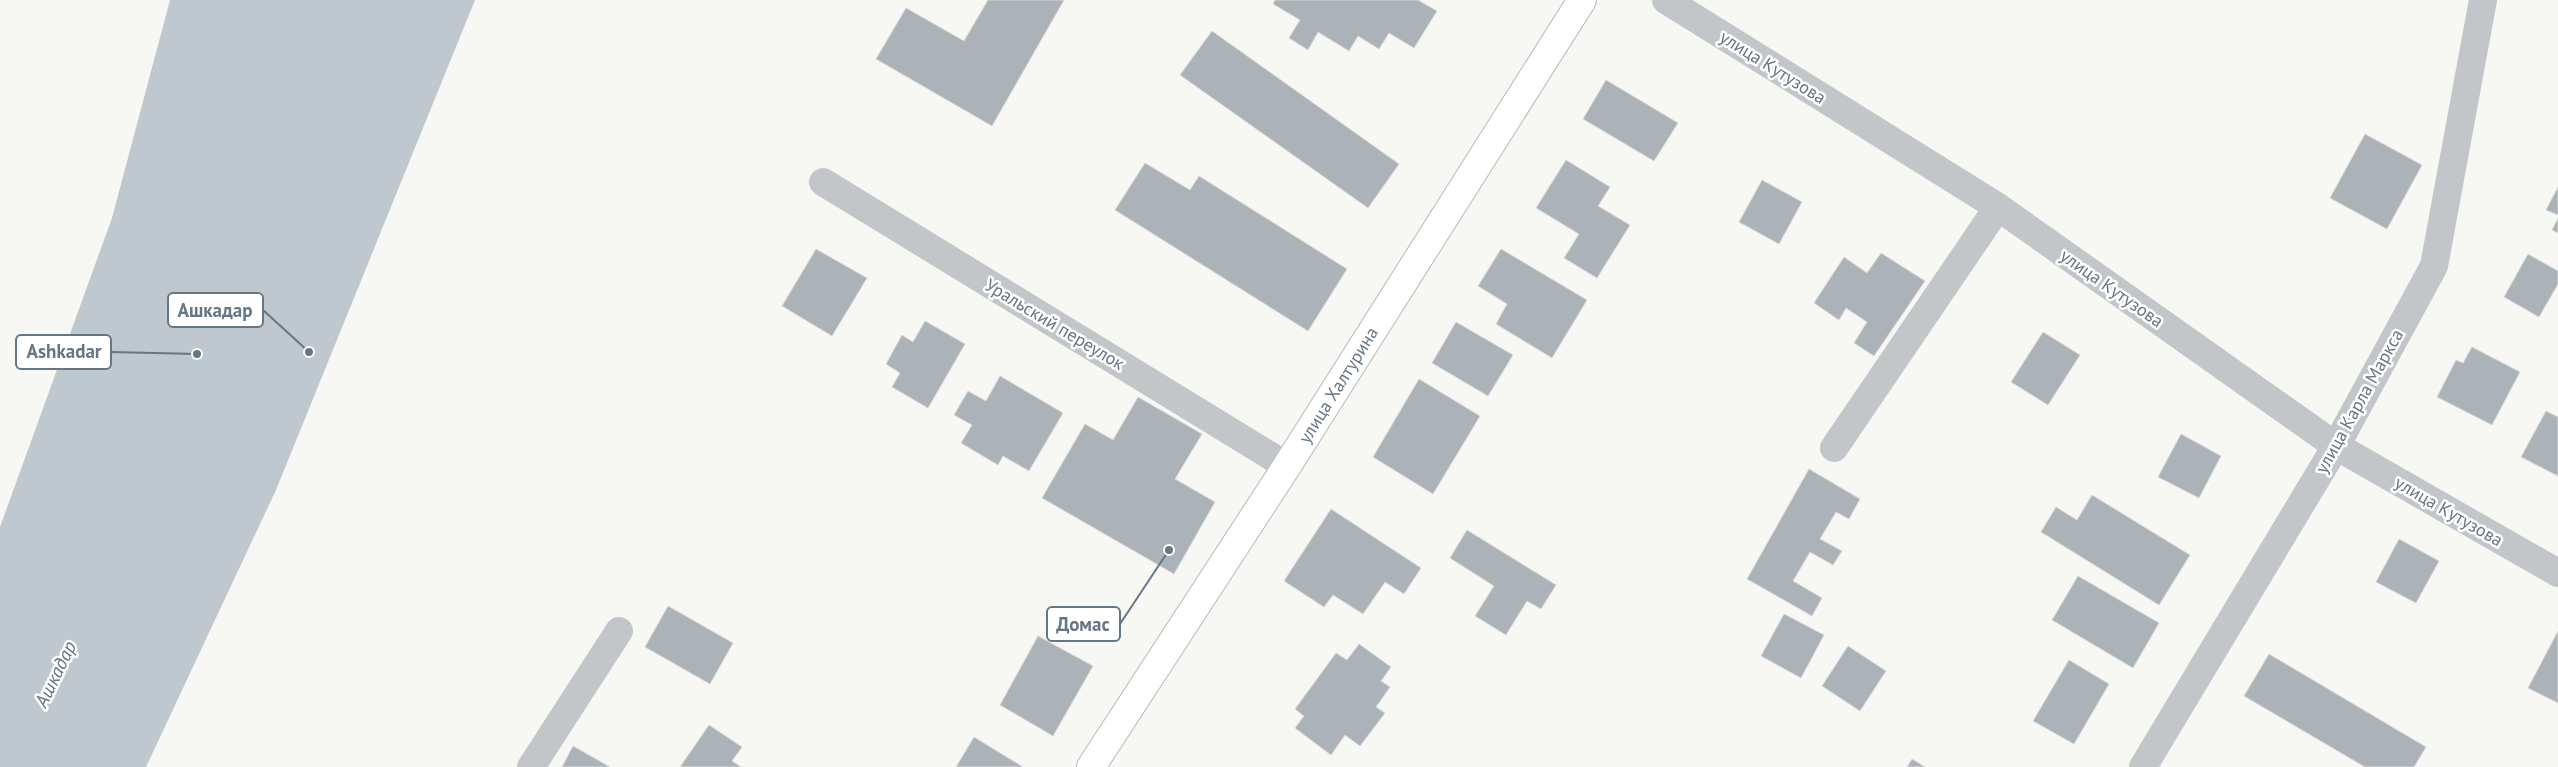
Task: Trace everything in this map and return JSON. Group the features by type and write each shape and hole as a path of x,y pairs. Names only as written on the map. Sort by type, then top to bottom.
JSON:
{"main road":[{"name":"улица Халтурина","path":"1091,767 1287,466 1582,0"}],"street":[{"name":"улица Кутузова","path":"1666,0 1998,207 2336,446 2558,573"},
{"name":"улица Карла Маркса","path":"2143,767 2336,446 2434,266 2483,0"},
{"name":"Уральский переулок","path":"823,182 1287,466"},
{"path":"1834,448 1998,207"},
{"path":"531,767 619,631"}],"water":[{"path":"170,0 475,0 276,490 146,767 0,767 0,527 112,218"}],"building":[{"path":"988,0 1064,0 992,126 876,59 906,8 964,41"},
{"path":"1275,0 1418,0 1437,11 1414,48 1389,33 1379,49 1358,36 1349,51 1318,32 1308,50 1289,38 1300,20 1273,4"},
{"path":"1212,31 1399,164 1368,208 1180,75"},
{"path":"1606,80 1678,123 1654,161 1583,119"},
{"path":"2365,134 2422,165 2387,229 2330,198"},
{"path":"1566,160 1610,187 1598,206 1630,225 1597,278 1564,258 1579,234 1536,208"},
{"path":"1145,163 1190,190 1199,176 1347,269 1308,331 1115,210"},
{"path":"1762,180 1802,202 1779,244 1739,222"},
{"path":"2558,187 2558,215 2546,210"},
{"path":"2558,218 2558,233 2552,230"},
{"path":"816,249 867,278 832,336 782,306"},
{"path":"1501,249 1587,300 1552,358 1496,324 1507,304 1478,286"},
{"path":"1881,253 1925,281 1874,356 1854,343 1867,322 1846,308 1839,320 1814,303 1844,257 1867,273"},
{"path":"2528,254 2558,271 2558,284 2539,317 2504,297"},
{"path":"925,321 965,344 928,408 892,387 900,373 886,364 902,335 913,342"},
{"path":"1456,322 1513,355 1488,396 1432,363"},
{"path":"2043,332 2080,355 2048,405 2011,382"},
{"path":"2472,347 2520,372 2492,425 2437,397 2456,360 2463,363"},
{"path":"1000,376 1063,413 1029,471 1003,456 998,465 961,443 972,425 954,415 968,391 986,401"},
{"path":"1419,379 1480,416 1433,494 1373,457"},
{"path":"1138,397 1202,434 1175,479 1215,502 1174,574 1042,498 1085,424 1113,440"},
{"path":"2546,411 2558,417 2558,476 2521,457"},
{"path":"2181,434 2221,456 2199,498 2158,477"},
{"path":"1809,469 1860,499 1849,519 1836,512 1820,539 1842,551 1833,565 1810,552 1793,581 1822,598 1812,616 1747,579"},
{"path":"2092,495 2190,555 2159,605 2041,532 2056,507 2077,520"},
{"path":"1331,509 1421,568 1404,594 1385,582 1363,614 1333,595 1324,607 1284,581"},
{"path":"1467,530 1556,585 1541,609 1527,601 1506,635 1475,616 1494,586 1450,558"},
{"path":"2399,539 2439,561 2416,603 2376,582"},
{"path":"2078,576 2159,623 2133,668 2052,620"},
{"path":"668,606 733,643 710,684 645,647"},
{"path":"1784,614 1824,635 1801,678 1761,656"},
{"path":"2558,631 2558,703 2528,688"},
{"path":"1038,636 1093,666 1053,736 1000,705"},
{"path":"1359,644 1391,667 1381,681 1390,687 1376,707 1385,713 1360,746 1345,735 1331,755 1295,728 1304,716 1295,709 1336,653 1347,660"},
{"path":"1848,646 1886,671 1860,711 1822,686"},
{"path":"2269,654 2426,747 2414,767 2365,767 2244,696"},
{"path":"2069,660 2109,684 2074,744 2033,721"},
{"path":"709,725 742,747 732,761 741,767 680,767"},
{"path":"974,737 1023,767 956,767"},
{"path":"573,746 610,767 562,767"},
{"path":"1912,759 1925,767 1907,767"}],"place":[{"name":"Ашкадар","path":"309,352"},
{"name":"Ashkadar","path":"197,354"},
{"name":"Домас","path":"1169,550"}]}
